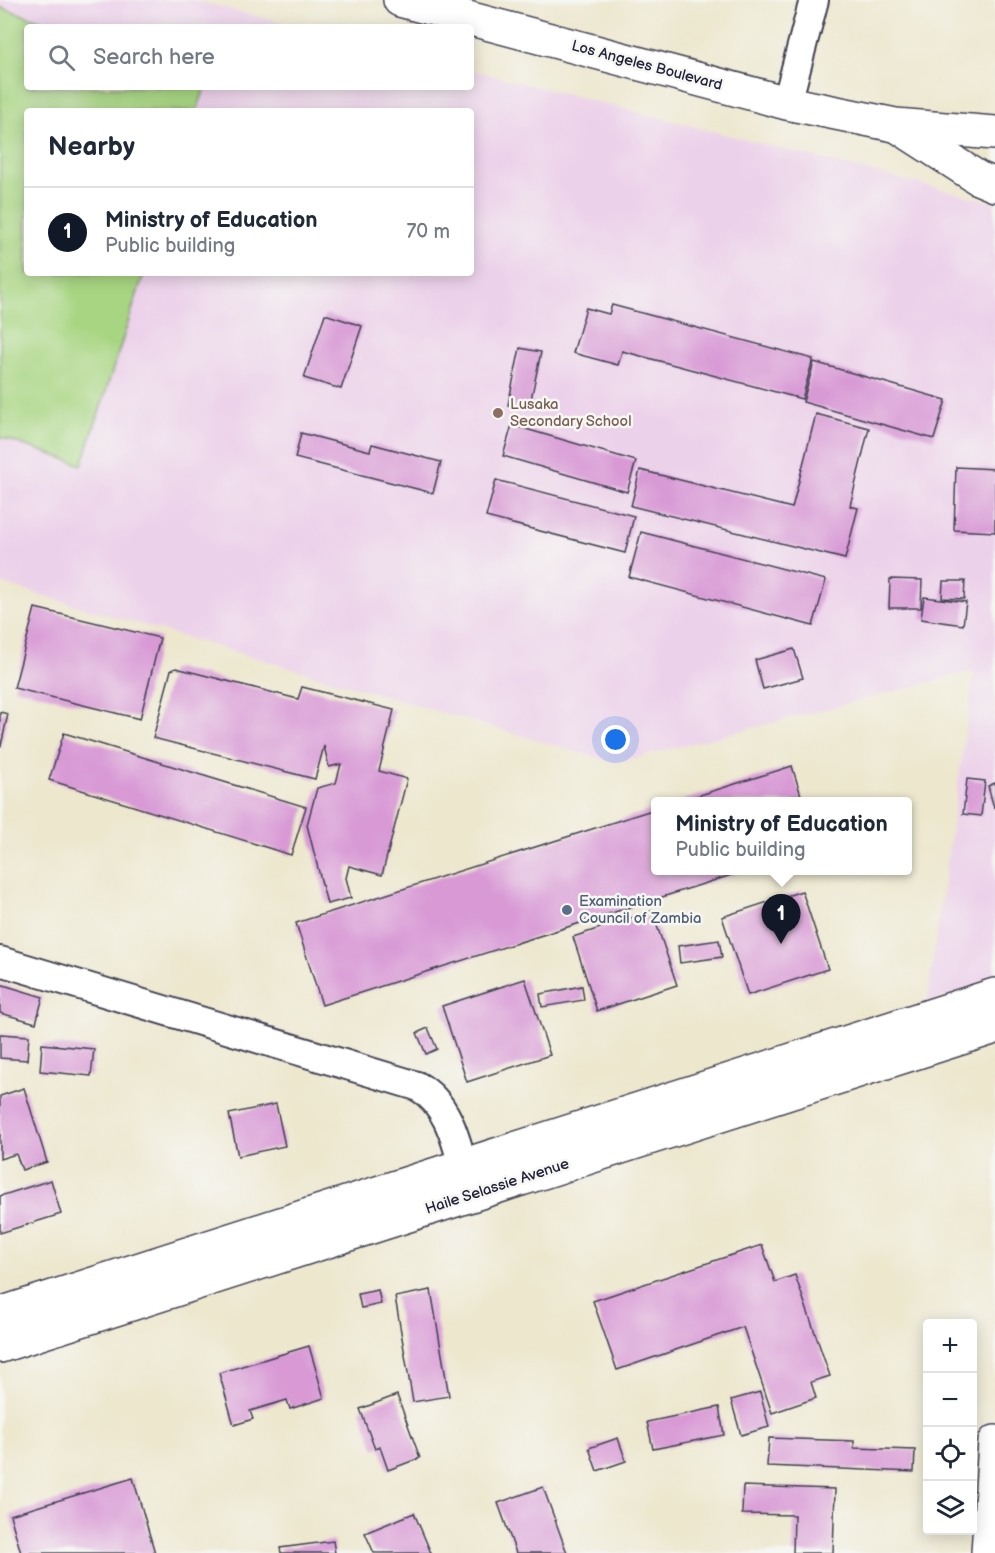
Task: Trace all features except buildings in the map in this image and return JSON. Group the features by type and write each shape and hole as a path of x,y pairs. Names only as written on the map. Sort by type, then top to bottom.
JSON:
{"main road":[{"name":"Los Angeles Boulevard","path":"400,0 787,103 895,125 995,133"},
{"name":"Los Angeles Boulevard","path":"895,125 995,114"},
{"name":"Los Angeles Boulevard","path":"895,125 995,167"},
{"name":"Los Angeles Boulevard","path":"895,125 978,178 995,184"},
{"name":"Haile Selassie Avenue","path":"0,1346 995,995"},
{"name":"Haile Selassie Avenue","path":"0,1314 995,1027"},
{"path":"988,1553 995,1442"}],"street":[{"path":"787,103 814,0"},
{"path":"0,961 417,1086 431,1093 444,1109 467,1180"}],"shaded area":[{"name":"Lusaka Secondary School","path":"0,0 193,0 287,24 24,24 24,90 474,90 474,71 995,203 995,981 927,1003 974,671 615,763 0,583"}],"green space":[{"path":"0,7 50,24 24,24 24,90 204,90 198,108 24,108 24,276 143,276 82,465 0,437"}],"place":[{"name":"Lusaka Secondary School","path":"498,413"},
{"name":"Examination Council of Zambia","path":"567,910"},
{"name":"Ministry of Education","path":"781,944"}]}
